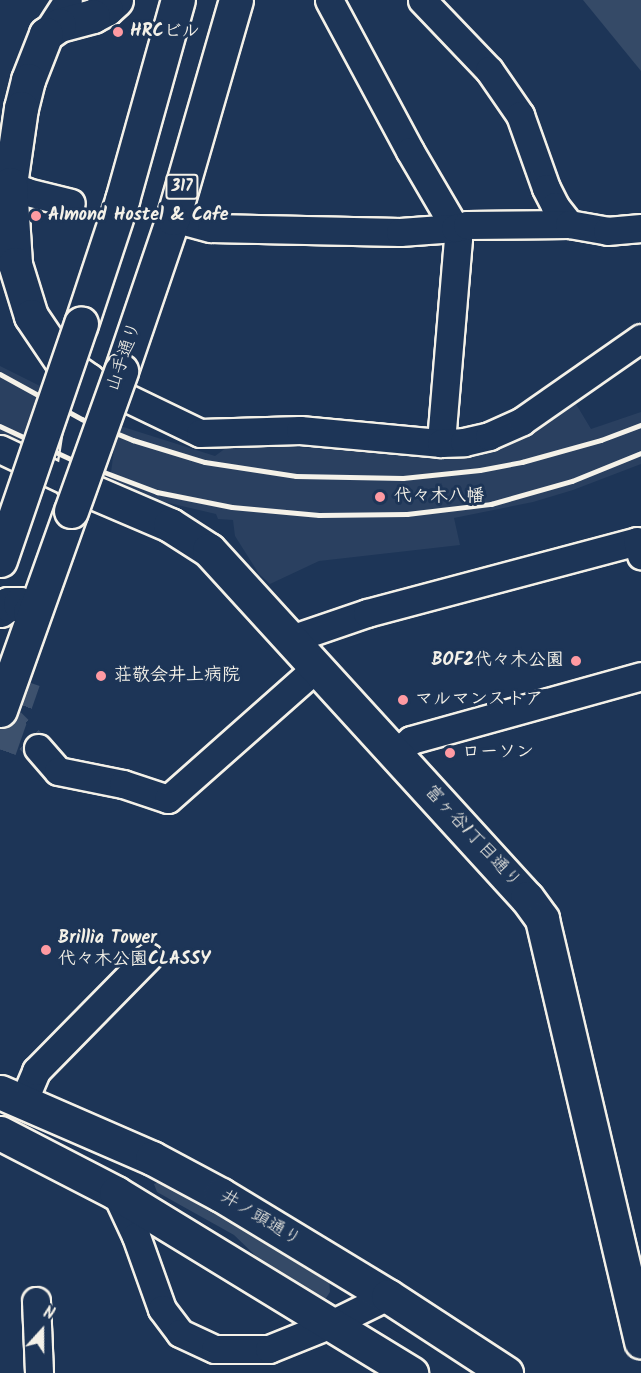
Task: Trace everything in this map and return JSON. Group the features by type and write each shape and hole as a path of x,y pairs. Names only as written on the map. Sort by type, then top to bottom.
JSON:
{"main road":[{"path":"71,497 88,380 62,362 31,316 15,264 5,182 28,80 46,34 59,25 93,16 116,0"},
{"path":"0,560 122,201 178,0"},
{"name":"山手通り","path":"0,710 15,610 71,497 121,371 173,218 236,0"},
{"name":"富ヶ谷1丁目通り","path":"71,497 170,525 209,550 527,898 542,920 641,1342"},
{"name":"井ノ頭通り","path":"8,1094 182,1173 388,1296 506,1373"},
{"path":"0,1133 116,1193 411,1373"}],"street":[{"path":"46,34 68,0"},
{"path":"329,0 410,151 455,228 458,238 441,443"},
{"path":"422,0 489,70 520,115 546,188 555,206 569,224"},
{"path":"5,182 27,192 71,203"},
{"path":"173,218 211,228 400,232 467,225 569,224 607,231 641,228"},
{"path":"88,380 200,433 300,430 441,443 464,442 489,436 522,421 641,338"},
{"path":"0,449 28,463 71,497"},
{"path":"0,523 28,463"},
{"path":"291,639 367,613 637,541 641,555"},
{"path":"38,748 58,771 123,784 168,799 317,667"},
{"path":"395,754 411,740 641,676"},
{"path":"8,1094 36,1071 148,957"},
{"path":"116,1193 136,1236 162,1309 180,1334 219,1361 269,1348 331,1324 388,1296"},
{"path":"36,1301 39,1373"}],"shaded area":[{"path":"583,0 641,0 641,71"},
{"path":"0,366 50,391 39,456 0,438"},
{"path":"573,399 591,429 641,412 641,464 573,490 533,502 454,518 460,545 319,561 270,584 259,574 235,536 233,520 218,519 216,514 109,489 117,425 215,456 230,445 398,451"},
{"path":"161,1181 170,1182 329,1278 330,1292 326,1298 317,1301 267,1267 234,1235 157,1192 154,1184"}],"tunnel":[{"path":"0,749 24,680"},
{"path":"0,710 38,748"}],"railway":[{"path":"0,374 82,419 133,440 205,462 296,476 403,478 480,470 522,462 601,440 641,425"},
{"path":"0,426 75,461 157,492 232,507 319,515 407,514 491,504 572,481 641,453"}],"place":[{"name":"HRCビル","path":"118,32"},
{"name":"Almond Hostel & Cafe","path":"36,216"},
{"name":"代々木八幡","path":"380,497"},
{"name":"BOF2代々木公園","path":"576,661"},
{"name":"荘敬会井上病院","path":"101,676"},
{"name":"マルマンストア","path":"403,700"},
{"name":"ローソン","path":"450,753"},
{"name":"Brillia Tower 代々木公園CLASSY","path":"46,950"}]}
